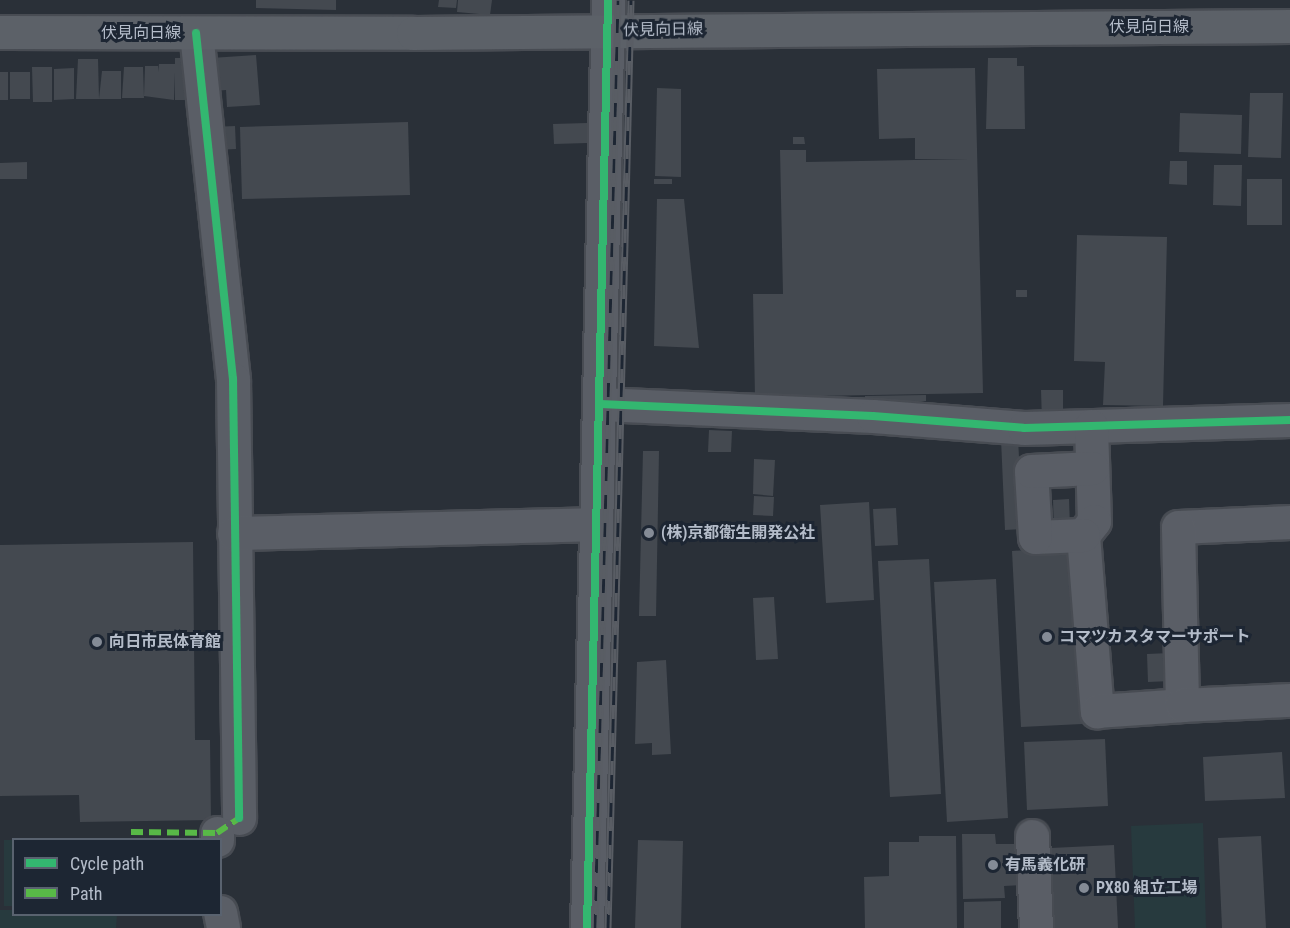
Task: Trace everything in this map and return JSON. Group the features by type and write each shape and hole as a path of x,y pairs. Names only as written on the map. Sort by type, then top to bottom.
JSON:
{"main road":[{"name":"伏見向日線","path":"0,32 196,33 608,15 1290,26"}],"street":[{"path":"587,928 608,15"},
{"path":"196,33 233,379 234,533 224,830"},
{"path":"600,404 873,416 1024,428 1290,420"},
{"path":"1091,426 1094,521 1083,535 1097,711 1290,699"},
{"path":"1083,535 1035,537 1031,471 1092,468"},
{"path":"1182,705 1178,527 1290,522"},
{"path":"234,533 595,524"},
{"path":"1032,836 1036,928"}],"green space":[{"path":"1203,823 1206,928 1135,928 1131,826"},
{"path":"4,840 12,840 12,906 4,906"},
{"path":"0,910 12,910 12,916 117,916 116,928 0,928"}],"building":[{"path":"256,0 336,0 336,10 256,8"},
{"path":"439,0 457,0 456,8 438,7"},
{"path":"458,0 492,0 490,15 457,12"},
{"path":"256,55 260,105 227,107 226,90 213,91 211,58"},
{"path":"175,58 188,58 188,100 175,100 175,72 174,100 144,96 145,66 158,66 158,72 159,64 175,64"},
{"path":"988,58 1017,58 1017,66 1024,66 1025,129 986,129"},
{"path":"78,59 98,59 99,99 76,99"},
{"path":"32,67 52,67 52,102 33,102"},
{"path":"124,67 143,67 144,98 122,98"},
{"path":"74,68 74,99 54,100 54,69"},
{"path":"975,68 983,393 755,397 753,294 783,294 780,150 806,150 806,162 969,159 915,159 915,138 879,139 877,69"},
{"path":"102,71 121,71 121,99 99,99"},
{"path":"0,72 8,72 8,100 0,100"},
{"path":"10,72 30,72 30,99 10,99"},
{"path":"657,88 681,89 681,177 655,176"},
{"path":"1250,93 1283,93 1281,158 1248,157"},
{"path":"1180,113 1242,115 1241,154 1179,152"},
{"path":"408,122 410,195 242,199 240,127"},
{"path":"587,123 587,143 554,144 553,124"},
{"path":"235,126 236,149 214,150 213,127"},
{"path":"793,137 804,137 805,144 793,144"},
{"path":"1170,161 1187,161 1187,185 1169,184"},
{"path":"27,162 27,179 0,179 0,163"},
{"path":"1214,165 1242,165 1241,206 1213,205"},
{"path":"654,179 672,179 672,184 654,184"},
{"path":"1247,179 1282,179 1282,225 1247,225"},
{"path":"657,199 684,199 699,348 654,346"},
{"path":"1077,235 1167,237 1163,406 1103,405 1105,362 1074,361"},
{"path":"1016,290 1027,290 1027,297 1016,297"},
{"path":"1041,390 1063,390 1063,422 1042,422"},
{"path":"926,395 926,401 865,402 865,396"},
{"path":"709,430 732,431 731,452 708,452"},
{"path":"1001,439 1018,439 1023,529 1005,530"},
{"name":"(株)京都衛生開発公社","path":"643,451 659,451 656,616 639,616"},
{"path":"754,459 775,460 773,496 753,494"},
{"path":"754,496 774,497 773,516 753,515"},
{"path":"1069,499 1070,528 1054,529 1053,500"},
{"path":"869,502 874,600 826,603 820,505"},
{"path":"896,508 898,545 875,546 873,509"},
{"name":"向日市民体育館","path":"193,542 195,740 210,740 211,820 80,822 79,795 0,796 0,545"},
{"name":"コマツカスタマーサポート","path":"1072,547 1082,724 1021,727 1012,551"},
{"path":"929,559 941,794 890,797 878,561"},
{"path":"996,579 1008,818 947,822 934,582"},
{"path":"774,597 778,659 756,660 753,598"},
{"path":"1170,653 1171,681 1148,682 1147,654"},
{"path":"666,660 671,754 652,755 652,743 635,744 637,662"},
{"path":"1105,739 1108,806 1027,810 1024,742"},
{"path":"1282,752 1285,798 1205,801 1203,757"},
{"name":"有馬義化研","path":"962,834 995,834 996,844 1023,844 1024,885 1004,886 1005,898 963,899"},
{"path":"919,836 956,836 957,928 865,928 864,877 889,876 889,842 919,842"},
{"path":"1261,836 1266,928 1222,928 1218,838"},
{"path":"638,840 683,841 681,928 635,928"},
{"name":"PX80 組立工場","path":"1114,845 1118,928 1054,928 1051,848"},
{"path":"1001,901 1001,928 964,928 964,902"}],"railway":[{"path":"595,928 618,0"},
{"path":"608,928 631,0"}],"marked path":[{"path":"131,832 217,833 239,818"}],"cycle path":[{"path":"587,928 608,0"},
{"path":"196,33 233,379 239,818"},
{"path":"600,404 873,416 1024,428 1290,420"}],"place":[{"name":"(株)京都衛生開発公社","path":"649,533"},
{"name":"コマツカスタマーサポート","path":"1047,637"},
{"name":"向日市民体育館","path":"97,642"},
{"name":"有馬義化研","path":"993,865"},
{"name":"PX80 組立工場","path":"1084,888"}]}
